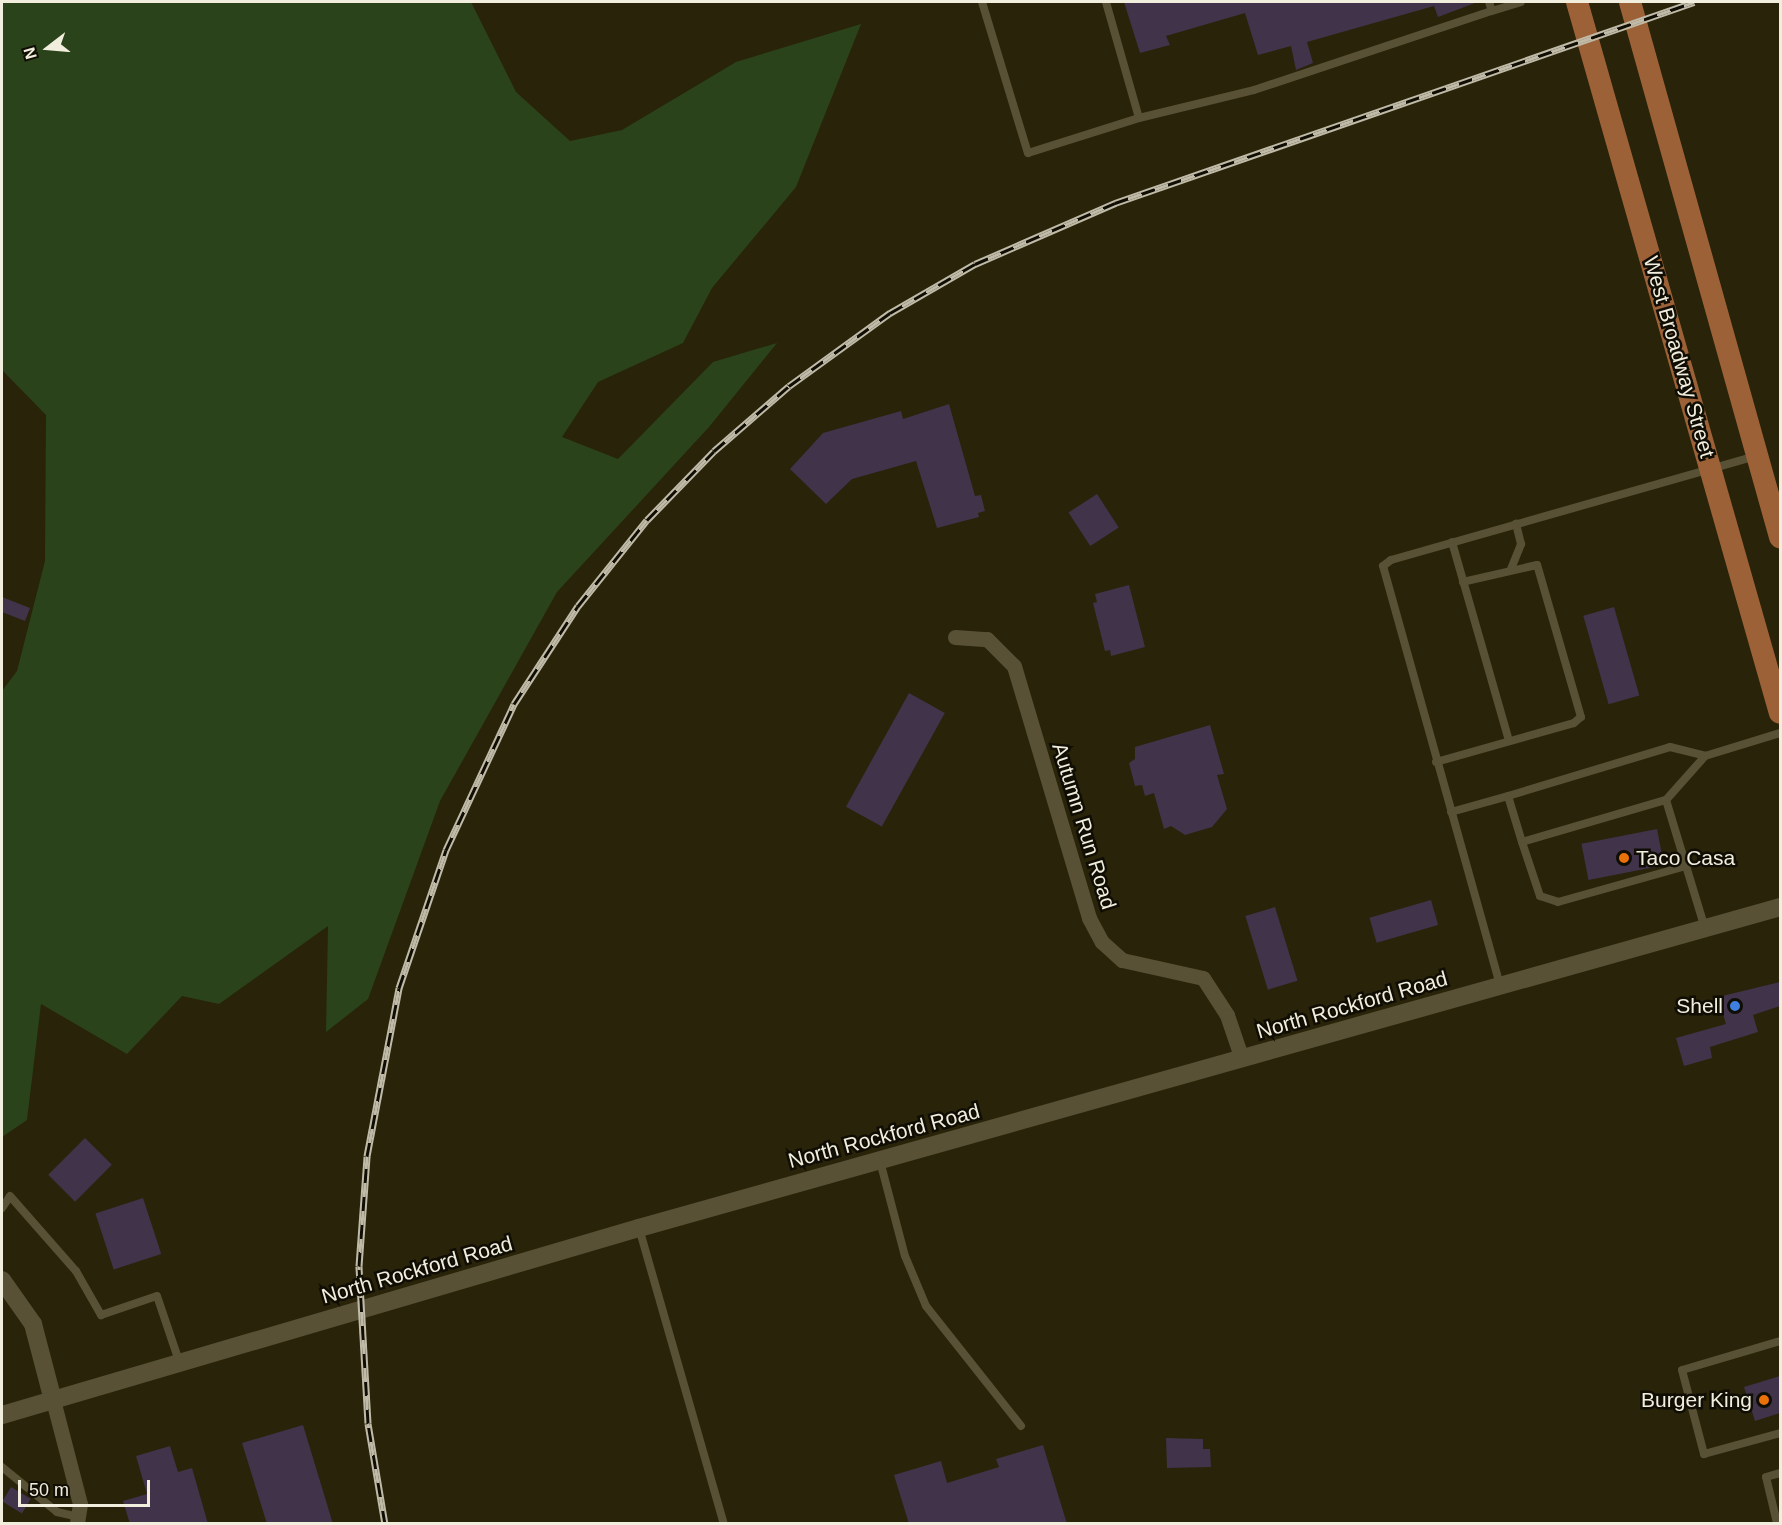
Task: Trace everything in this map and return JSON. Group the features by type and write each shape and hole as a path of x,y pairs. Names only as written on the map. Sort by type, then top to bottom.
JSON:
{"main road":[{"name":"West Broadway Street","path":"1577,2 1780,713"},
{"path":"1630,2 1780,537"}],"street":[{"name":"Autumn Run Road","path":"955,637 987,639 1014,666 1089,918 1102,942 1122,960 1203,978 1227,1015 1242,1059"},
{"name":"North Rockford Road","path":"2,1414 639,1228 1780,907"},
{"path":"2,1280 33,1324 53,1400 78,1520"}],"lane":[{"path":"982,2 1028,153 1139,118 1265,86 1521,2"},
{"path":"1106,2 1139,118"},
{"path":"1489,2 1492,11"},
{"path":"1501,986 1436,762 1383,566 1452,542 1757,455"},
{"path":"1511,569 1521,544 1516,524"},
{"path":"1452,542 1509,741"},
{"path":"1436,762 1574,723 1581,717 1540,570 1531,563 1463,582"},
{"path":"1522,842 1666,800 1705,756 1780,733"},
{"path":"1451,812 1670,747 1705,756"},
{"path":"1508,796 1540,896 1558,902 1686,866"},
{"path":"1666,800 1705,928"},
{"path":"880,1161 904,1256 926,1306 1021,1426"},
{"path":"2,1208 10,1196 76,1271 101,1315 157,1296 179,1361"},
{"path":"639,1228 724,1524"},
{"path":"1780,1341 1682,1370 1704,1454 1780,1433"},
{"path":"2,1467 57,1512 78,1520"},
{"path":"1778,1523 1766,1477 1780,1473"}],"green space":[{"path":"2,2 471,2 516,92 570,141 622,130 736,62 861,24 796,187 712,288 683,343 598,382 562,437 618,459 713,362 777,343 709,427 557,592 440,801 368,999 326,1032 328,926 219,1004 182,996 127,1054 41,1004 27,1120 2,1137 2,691 17,671 45,561 46,415 2,370"}],"building":[{"path":"1124,2 1475,3 1438,17 1434,6 1307,42 1313,63 1296,70 1291,46 1258,55 1245,13 1166,36 1170,45 1140,53"},
{"path":"949,404 975,496 981,495 985,511 978,513 979,517 937,528 916,461 852,479 826,504 790,469 823,433 901,411 903,419"},
{"path":"1097,494 1119,528 1090,546 1068,513"},
{"path":"1129,585 1145,647 1111,656 1110,650 1105,651 1093,603 1097,602 1095,594"},
{"path":"2,597 30,608 25,621 2,612"},
{"path":"1614,607 1639,695 1609,704 1583,616"},
{"path":"909,693 945,713 882,827 846,807"},
{"path":"1210,725 1224,774 1217,775 1227,809 1212,827 1185,835 1171,826 1164,829 1154,793 1145,796 1142,785 1135,786 1129,763 1135,759 1135,747"},
{"name":"Taco Casa","path":"1657,829 1664,865 1588,880 1581,844"},
{"path":"1431,900 1438,925 1377,943 1369,918"},
{"path":"1275,907 1298,981 1268,990 1245,916"},
{"path":"1780,982 1780,1006 1753,1015 1758,1032 1710,1047 1712,1058 1684,1066 1676,1038 1726,1024 1718,997"},
{"path":"85,1138 112,1165 75,1202 48,1175"},
{"path":"143,1198 161,1254 114,1270 95,1213"},
{"name":"Burger King","path":"1780,1376 1780,1413 1755,1421 1744,1387"},
{"path":"303,1425 333,1524 267,1524 242,1443"},
{"path":"1166,1438 1203,1439 1203,1449 1210,1449 1211,1467 1167,1468"},
{"path":"1043,1445 1067,1524 909,1524 894,1475 941,1461 947,1483 999,1467 996,1459"},
{"path":"170,1446 178,1472 192,1468 208,1524 130,1524 123,1501 147,1494 136,1456"},
{"path":"11,1487 31,1499 22,1513 2,1502"}],"railway":[{"path":"385,1524 368,1423 359,1266 367,1156 399,988 446,850 514,704 578,606 647,520 714,451 789,386 890,313 975,264 1115,203 1694,2"}],"place":[{"name":"Taco Casa","path":"1624,858"},
{"name":"Shell","path":"1735,1006"},
{"name":"Burger King","path":"1764,1400"}]}
